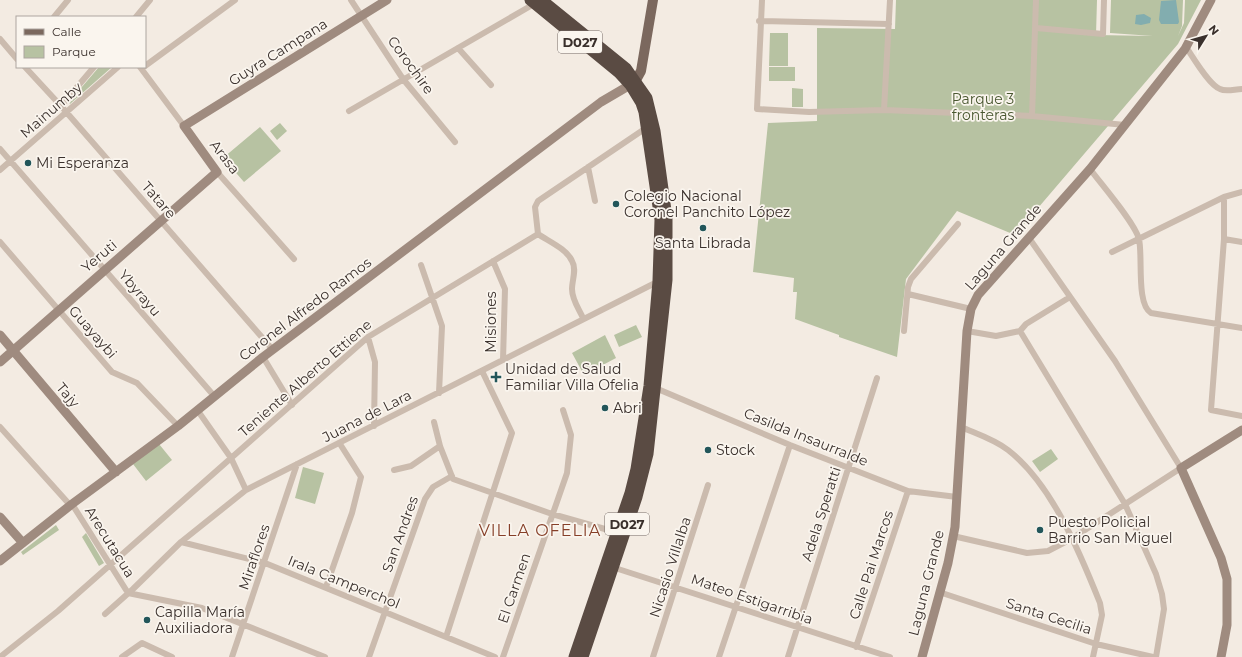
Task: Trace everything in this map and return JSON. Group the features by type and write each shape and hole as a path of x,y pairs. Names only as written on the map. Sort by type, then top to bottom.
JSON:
{"highway":[{"name":"D027","path":"535,1 633,83 650,107 655,131 667,218 653,387 643,474 609,566 583,657"},
{"name":"D027","path":"633,83 646,128 660,220 663,280"},
{"name":"D027","path":"574,657 609,566"}],"main road":[{"name":"Guyra Campana","path":"184,126 387,0"},
{"path":"633,83 643,63 653,0"},
{"name":"Laguna Grande","path":"922,657 948,563 953,536 957,497 967,331 971,309 988,282 1090,169 1186,47 1211,0"},
{"name":"Coronel Alfredo Ramos","path":"0,561 71,504 198,411 263,357 601,102 633,83"},
{"name":"Arasa","path":"184,126 217,172"},
{"name":"Yeruti","path":"0,362 104,269 217,172"},
{"name":"Tajy","path":"0,336 116,472"},
{"path":"1221,657 1227,625 1227,578 1221,558 1181,468 1242,430"},
{"path":"0,517 23,543"}],"street":[{"path":"56,16 68,0"},
{"path":"137,16 150,0"},
{"path":"146,65 235,0"},
{"name":"Corochire","path":"351,0 403,79 455,142"},
{"path":"762,0 757,109 809,112 884,110 1032,116 1125,125"},
{"path":"884,110 890,0"},
{"path":"1032,116 1036,0"},
{"path":"1036,28 1102,34 1104,0"},
{"path":"349,111 458,48 535,1"},
{"path":"760,21 889,24"},
{"path":"0,38 16,57"},
{"path":"1186,47 1218,88 1227,90 1242,89"},
{"path":"458,48 491,85"},
{"name":"Tatare","path":"26,68 61,106 273,350"},
{"path":"61,106 93,68"},
{"name":"Mainumby","path":"0,170 117,68"},
{"name":"Arasa","path":"144,68 184,126"},
{"path":"584,318 574,300 572,290 574,267 572,260 567,254 538,234 536,203 646,128"},
{"name":"Ybyrayu","path":"0,150 215,397"},
{"path":"588,167 594,201"},
{"path":"1090,169 1124,215 1139,239 1143,300 1147,311 1151,313 1242,328"},
{"name":"Arasa","path":"217,172 294,259"},
{"path":"1112,252 1224,197 1242,192"},
{"path":"1224,197 1224,239 1211,410 1242,416"},
{"path":"904,331 908,287 911,279 958,224"},
{"name":"Teniente Alberto Ettiene","path":"0,657 58,611 368,337 538,234"},
{"path":"953,536 1027,553 1048,550 1071,539 1181,468 1115,361 1029,238"},
{"path":"1224,239 1242,242"},
{"name":"Guayaybi","path":"0,242 112,372 137,383 178,426"},
{"name":"Misiones","path":"493,261 505,290 503,360"},
{"path":"421,265 431,298 442,326 439,393"},
{"name":"Juana de Lara","path":"105,614 180,542 246,490 340,444 584,318 663,280"},
{"path":"908,294 971,309"},
{"path":"967,331 996,336 1020,331 1030,321 1070,297"},
{"path":"1020,331 1125,504 1156,574 1162,594 1164,608 1154,657"},
{"path":"368,337 375,362 374,426"},
{"path":"263,357 292,405"},
{"path":"446,637 512,433 482,371"},
{"name":"Adela Speratti","path":"788,657 877,378"},
{"name":"Casilda Insaurralde","path":"653,387 790,445 908,491 957,497"},
{"name":"El Carmen","path":"503,657 567,473 571,435 564,410"},
{"path":"198,411 231,458 246,490"},
{"path":"434,422 440,446 453,479 552,514 620,533"},
{"name":"Arecutacua","path":"0,427 71,504 128,593"},
{"path":"961,427 1007,449 1023,463 1043,488 1071,539 1100,603 1102,615 1094,657"},
{"path":"326,587 352,513 361,477 340,444"},
{"path":"719,657 790,445"},
{"path":"394,470 411,466 440,446"},
{"name":"Miraflores","path":"232,657 265,563 297,464"},
{"name":"San Andres","path":"369,657 425,498 433,487 452,476"},
{"name":"Nicasio Villalba","path":"653,657 677,586 708,485"},
{"name":"Calle Pai Marcos","path":"856,647 908,491"},
{"name":"Irala Camperchol","path":"180,542 265,563 495,657"},
{"name":"Mateo Estigarribia","path":"609,566 677,586 736,607 890,657"},
{"name":"Santa Cecilia","path":"939,592 1096,644 1154,657"},
{"path":"128,593 202,608 243,623 325,657"},
{"path":"122,657 142,643 172,657"}],"green space":[{"name":"Parque 3 fronteras","path":"896,0 1097,0 1096,35 1153,36 1110,33 1111,0 1183,0 1182,26 1178,36 1184,23 1185,0 1201,0 1178,44 1015,235 957,211 906,279 897,357 839,337 839,335 795,319 797,292 793,292 794,278 753,272 768,123 817,121 817,28 895,29"},
{"path":"770,33 788,33 788,66 769,66"},
{"path":"769,67 795,67 795,81 769,81"},
{"path":"98,68 111,68 70,104 69,102"},
{"path":"792,88 803,89 803,107 792,107"},
{"path":"280,123 287,131 277,140 270,131"},
{"path":"260,127 281,151 244,182 223,158"},
{"path":"636,325 642,337 619,347 614,335"},
{"path":"605,335 616,358 584,375 572,353"},
{"path":"159,444 172,460 146,481 133,464"},
{"path":"1051,449 1058,459 1040,472 1032,461"},
{"path":"303,467 324,473 315,504 295,498"},
{"path":"56,525 59,530 23,555 21,552"},
{"path":"86,533 104,563 99,566 82,537"}],"water":[{"path":"1176,0 1178,24 1161,24 1159,20 1161,1"},
{"path":"1144,14 1151,18 1150,23 1141,25 1135,24 1136,15"}],"place":[{"name":"Mi Esperanza","path":"28,163"},
{"name":"Colegio Nacional Coronel Panchito López","path":"616,204"},
{"name":"Santa Librada","path":"703,228"},
{"name":"Unidad de Salud Familiar Villa Ofelia","path":"496,377"},
{"name":"Abri","path":"605,408"},
{"name":"Stock","path":"708,450"},
{"name":"Puesto Policial Barrio San Miguel","path":"1040,530"},
{"name":"Capilla María Auxiliadora","path":"147,620"}],"district":[{"name":"VILLA OFELIA","path":"540,530"}]}
